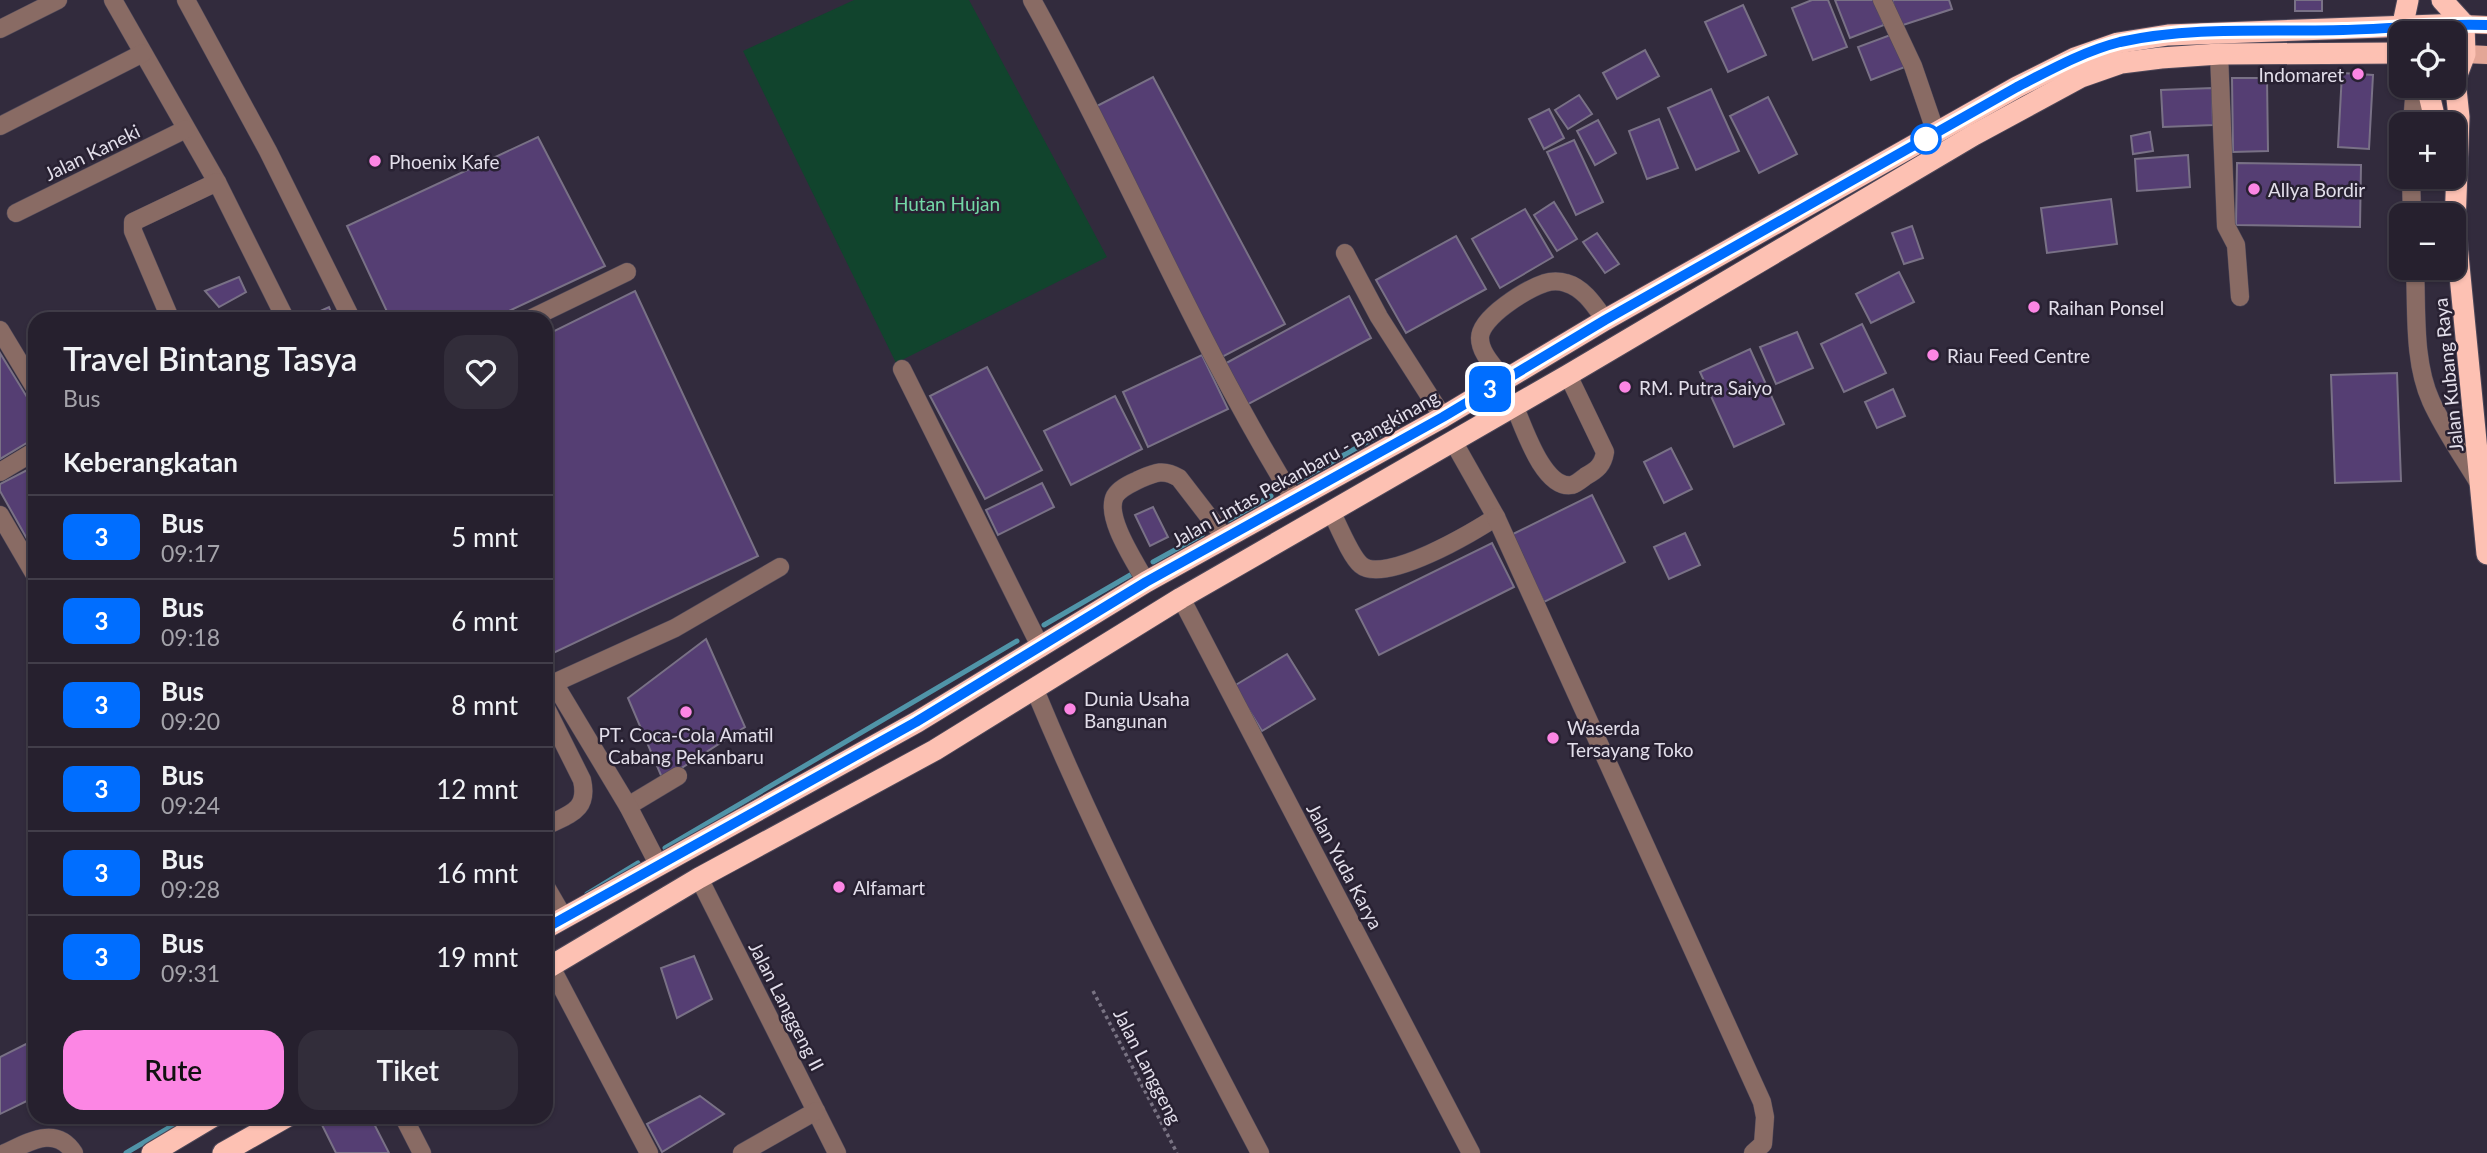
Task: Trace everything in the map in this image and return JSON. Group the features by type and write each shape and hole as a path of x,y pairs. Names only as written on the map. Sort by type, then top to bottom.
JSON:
{"highway":[{"path":"2403,21 2408,0"},
{"path":"2442,0 2461,21"},
{"name":"Jalan Lintas Pekanbaru - Bangkinang","path":"555,923 916,722 1146,582 1443,417 1605,320 2051,69 2118,43 2168,35 2368,29 2389,31"},
{"path":"553,965 699,878 936,750 1181,598 1332,513 1974,135 2081,77 2121,64 2219,54 2389,53"},
{"name":"Jalan Kubang Raya","path":"2452,189 2487,554"},
{"path":"916,722 936,750"},
{"path":"152,1153 201,1124"},
{"path":"223,1153 274,1124"}],"main road":[{"path":"2466,24 2487,25"},
{"path":"2466,54 2487,55"}],"street":[{"path":"0,29 58,0"},
{"path":"113,0 218,182 282,312"},
{"path":"186,0 268,151 348,312"},
{"path":"1032,0 1080,87 1220,374 1294,501"},
{"path":"1882,0 1913,66 1936,133"},
{"path":"0,126 143,53"},
{"path":"2219,54 2225,226 2236,245 2239,297"},
{"name":"Jalan Kaneki","path":"16,213 186,129"},
{"path":"167,312 133,231 133,222 218,182"},
{"path":"1345,253 1379,317 1443,417"},
{"path":"544,312 627,272"},
{"path":"2416,280 2423,376 2431,401 2482,488"},
{"path":"1504,380 1483,351 1479,336 1486,322 1503,307 1546,282 1564,282 1576,286 1605,320"},
{"path":"0,330 28,376"},
{"path":"902,369 1041,648"},
{"path":"1514,405 1546,474 1556,482 1571,485 1597,470 1605,452 1568,375"},
{"path":"1453,441 1496,517 1762,1102 1765,1117 1763,1143 1753,1153"},
{"path":"0,472 28,455"},
{"path":"1146,582 1114,520 1112,505 1115,495 1122,488 1157,471 1170,473 1179,478 1226,539"},
{"path":"1332,513 1360,565 1371,571 1391,567 1447,547 1496,517"},
{"path":"0,515 28,563"},
{"path":"658,864 628,806 554,683 676,628 780,567"},
{"name":"Jalan Yuda Karya","path":"1181,598 1471,1153"},
{"path":"1035,690 1081,800 1260,1153"},
{"path":"553,722 582,780 585,793 583,803 575,811 553,822"},
{"path":"628,806 678,776"},
{"name":"Jalan Langgeng II","path":"699,878 837,1153"},
{"path":"553,977 649,1153"},
{"path":"742,1153 816,1111"},
{"path":"407,1124 422,1153"},
{"path":"0,1144 5,1153 43,1136 68,1144 74,1153"}],"path":[{"name":"Jalan Langgeng","path":"1093,991 1177,1153"}],"green space":[{"name":"Hutan Hujan","path":"854,0 969,0 1107,257 896,363 743,51"}],"building":[{"path":"1812,0 1828,0 1847,47 1813,60 1792,8"},
{"path":"1835,0 1874,0 1884,25 1850,38"},
{"path":"1892,0 1949,0 1952,9 1900,26"},
{"path":"2295,0 2322,0 2322,11 2295,11"},
{"path":"1743,5 1766,55 1728,72 1705,22"},
{"path":"1893,34 1905,67 1871,80 1858,47"},
{"path":"1645,50 1659,76 1617,99 1603,73"},
{"path":"2342,73 2373,75 2369,149 2338,147"},
{"path":"1153,77 1285,324 1222,357 1095,107"},
{"path":"2232,78 2267,78 2268,151 2233,152"},
{"path":"2212,88 2213,125 2163,127 2161,90"},
{"path":"1711,89 1739,151 1696,170 1668,108"},
{"path":"1579,95 1592,114 1568,129 1555,110"},
{"path":"1768,97 1797,154 1759,173 1730,116"},
{"path":"1549,109 1564,138 1544,149 1529,119"},
{"path":"1659,119 1678,168 1647,179 1629,131"},
{"path":"1598,120 1616,153 1595,165 1577,131"},
{"path":"2150,132 2153,151 2133,154 2131,136"},
{"path":"538,137 605,266 507,312 387,312 347,226"},
{"path":"1574,140 1603,202 1576,215 1547,152"},
{"path":"2188,155 2190,187 2137,191 2135,159"},
{"path":"2237,163 2361,165 2360,227 2236,225"},
{"path":"2111,199 2117,244 2047,253 2041,208"},
{"path":"1554,202 1577,239 1557,251 1534,215"},
{"path":"1525,209 1553,257 1500,288 1472,239"},
{"path":"1912,226 1923,258 1904,264 1892,233"},
{"path":"1597,233 1619,264 1605,273 1583,242"},
{"path":"1456,236 1486,289 1406,333 1376,280"},
{"path":"1899,272 1914,302 1871,323 1856,294"},
{"path":"239,277 246,292 219,307 205,291"},
{"path":"635,291 758,556 553,653 553,332"},
{"path":"1349,296 1371,338 1241,408 1219,367"},
{"path":"329,307 331,312 318,312"},
{"path":"1862,324 1886,373 1844,392 1821,344"},
{"path":"1797,332 1813,368 1776,384 1760,347"},
{"path":"1750,349 1784,424 1734,447 1700,372"},
{"path":"0,353 28,399 28,442 0,459"},
{"path":"1202,355 1228,409 1148,447 1123,392"},
{"path":"987,367 1042,470 985,499 930,396"},
{"path":"2397,373 2401,481 2335,483 2331,375"},
{"path":"1893,389 1905,416 1877,428 1865,402"},
{"path":"1115,396 1142,449 1071,485 1044,431"},
{"path":"1671,448 1692,489 1664,503 1644,462"},
{"path":"28,470 28,541 0,491 0,484"},
{"path":"1042,483 1054,507 998,535 986,510"},
{"path":"1592,495 1625,562 1544,602 1511,535"},
{"path":"1153,507 1168,537 1150,546 1135,515"},
{"path":"1685,533 1700,565 1669,579 1654,547"},
{"path":"1492,543 1514,587 1379,655 1356,610"},
{"name":"PT. Coca-Cola Amatil Cabang Pekanbaru","path":"706,639 745,727 663,780 628,698"},
{"path":"1287,654 1315,699 1262,731 1234,686"},
{"path":"694,956 712,999 677,1018 661,968"},
{"path":"26,1044 28,1047 28,1100 0,1114 0,1057"},
{"path":"700,1096 724,1114 662,1152 647,1124"},
{"path":"322,1124 374,1124 389,1153 336,1153"}],"waterway":[{"path":"1298,481 1413,416"},
{"path":"1229,520 1271,496"},
{"path":"1153,562 1202,535"},
{"path":"1044,625 1132,574"},
{"path":"665,848 1017,641"},
{"path":"587,894 638,863"},
{"path":"126,1153 175,1124"}],"bus line":[{"name":"3","path":"553,924 916,722 1146,582 1443,417 1605,320 2017,87 2076,58 2118,43 2168,35 2368,29 2401,25 2487,25"}],"place":[{"name":"Indomaret","path":"2358,74"},
{"name":"Phoenix Kafe","path":"375,161"},
{"name":"Allya Bordir","path":"2254,189"},
{"name":"Raihan Ponsel","path":"2034,307"},
{"name":"Riau Feed Centre","path":"1933,355"},
{"name":"RM. Putra Saiyo","path":"1625,387"},
{"name":"Dunia Usaha Bangunan","path":"1070,709"},
{"name":"PT. Coca-Cola Amatil Cabang Pekanbaru","path":"686,712"},
{"name":"Waserda Tersayang Toko","path":"1553,738"},
{"name":"Alfamart","path":"839,887"}]}
